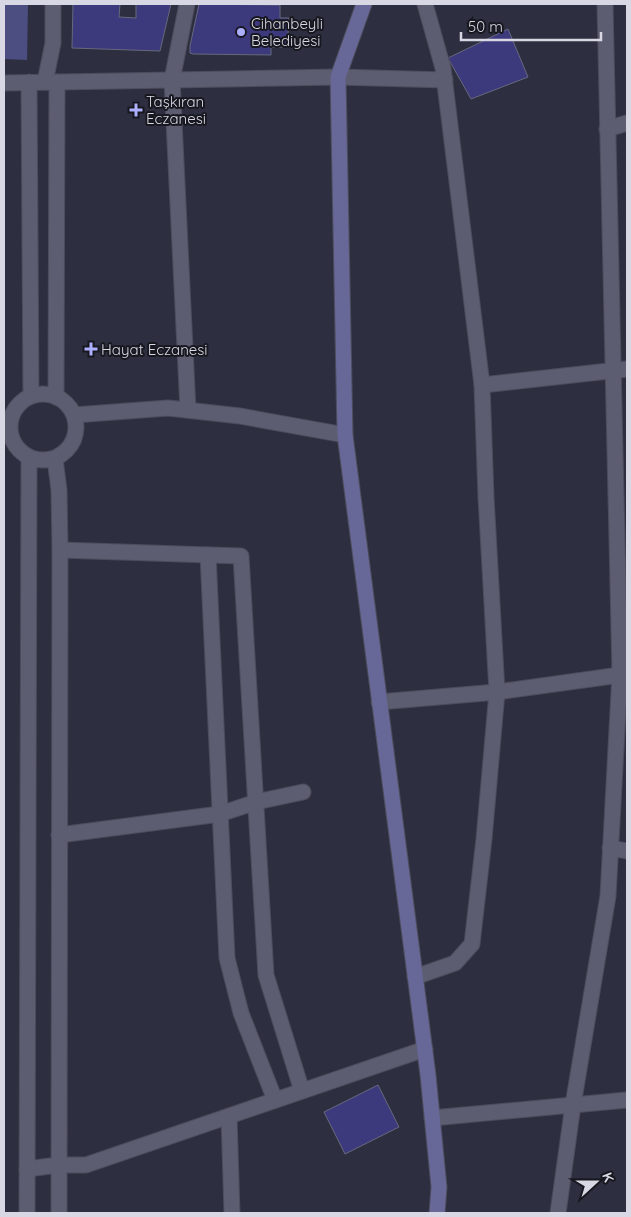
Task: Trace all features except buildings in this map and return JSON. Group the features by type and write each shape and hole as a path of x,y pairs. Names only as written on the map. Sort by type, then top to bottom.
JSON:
{"main road":[{"path":"364,4 338,76 345,435 425,1049 439,1187 437,1213"}],"street":[{"path":"53,4 51,82 56,397"},
{"path":"188,4 172,80 188,410"},
{"path":"415,977 455,963 472,944 484,839 497,692 482,385 445,80 426,4"},
{"path":"558,1213 573,1104 608,896 624,674 620,369 607,129 605,4"},
{"path":"4,83 338,76 445,80"},
{"path":"29,82 31,396"},
{"path":"607,129 627,123"},
{"path":"482,385 620,369"},
{"path":"17,453 42,461 55,459 66,452 73,441 76,428 74,415 67,404 56,397 44,394 31,396 9,410 11,416 9,427 17,453 27,1213"},
{"path":"74,415 168,408 240,416 345,435"},
{"path":"55,459 59,490 60,550 59,1213"},
{"path":"60,550 241,556 266,975 302,1091"},
{"path":"208,555 227,958 241,1013 275,1100"},
{"path":"380,702 497,692 624,674"},
{"path":"59,835 220,814 256,802 303,792"},
{"path":"610,848 627,851"},
{"path":"26,1169 58,1165 86,1165 425,1049"},
{"path":"432,1118 627,1100"},
{"path":"229,1116 232,1213"}],"shaded area":[{"path":"4,4 28,4 27,60 4,59"}],"place":[{"name":"Cihanbeyli Belediyesi","path":"241,32"},
{"name":"Taşkıran Eczanesi","path":"136,110"},
{"name":"Hayat Eczanesi","path":"91,349"}]}
